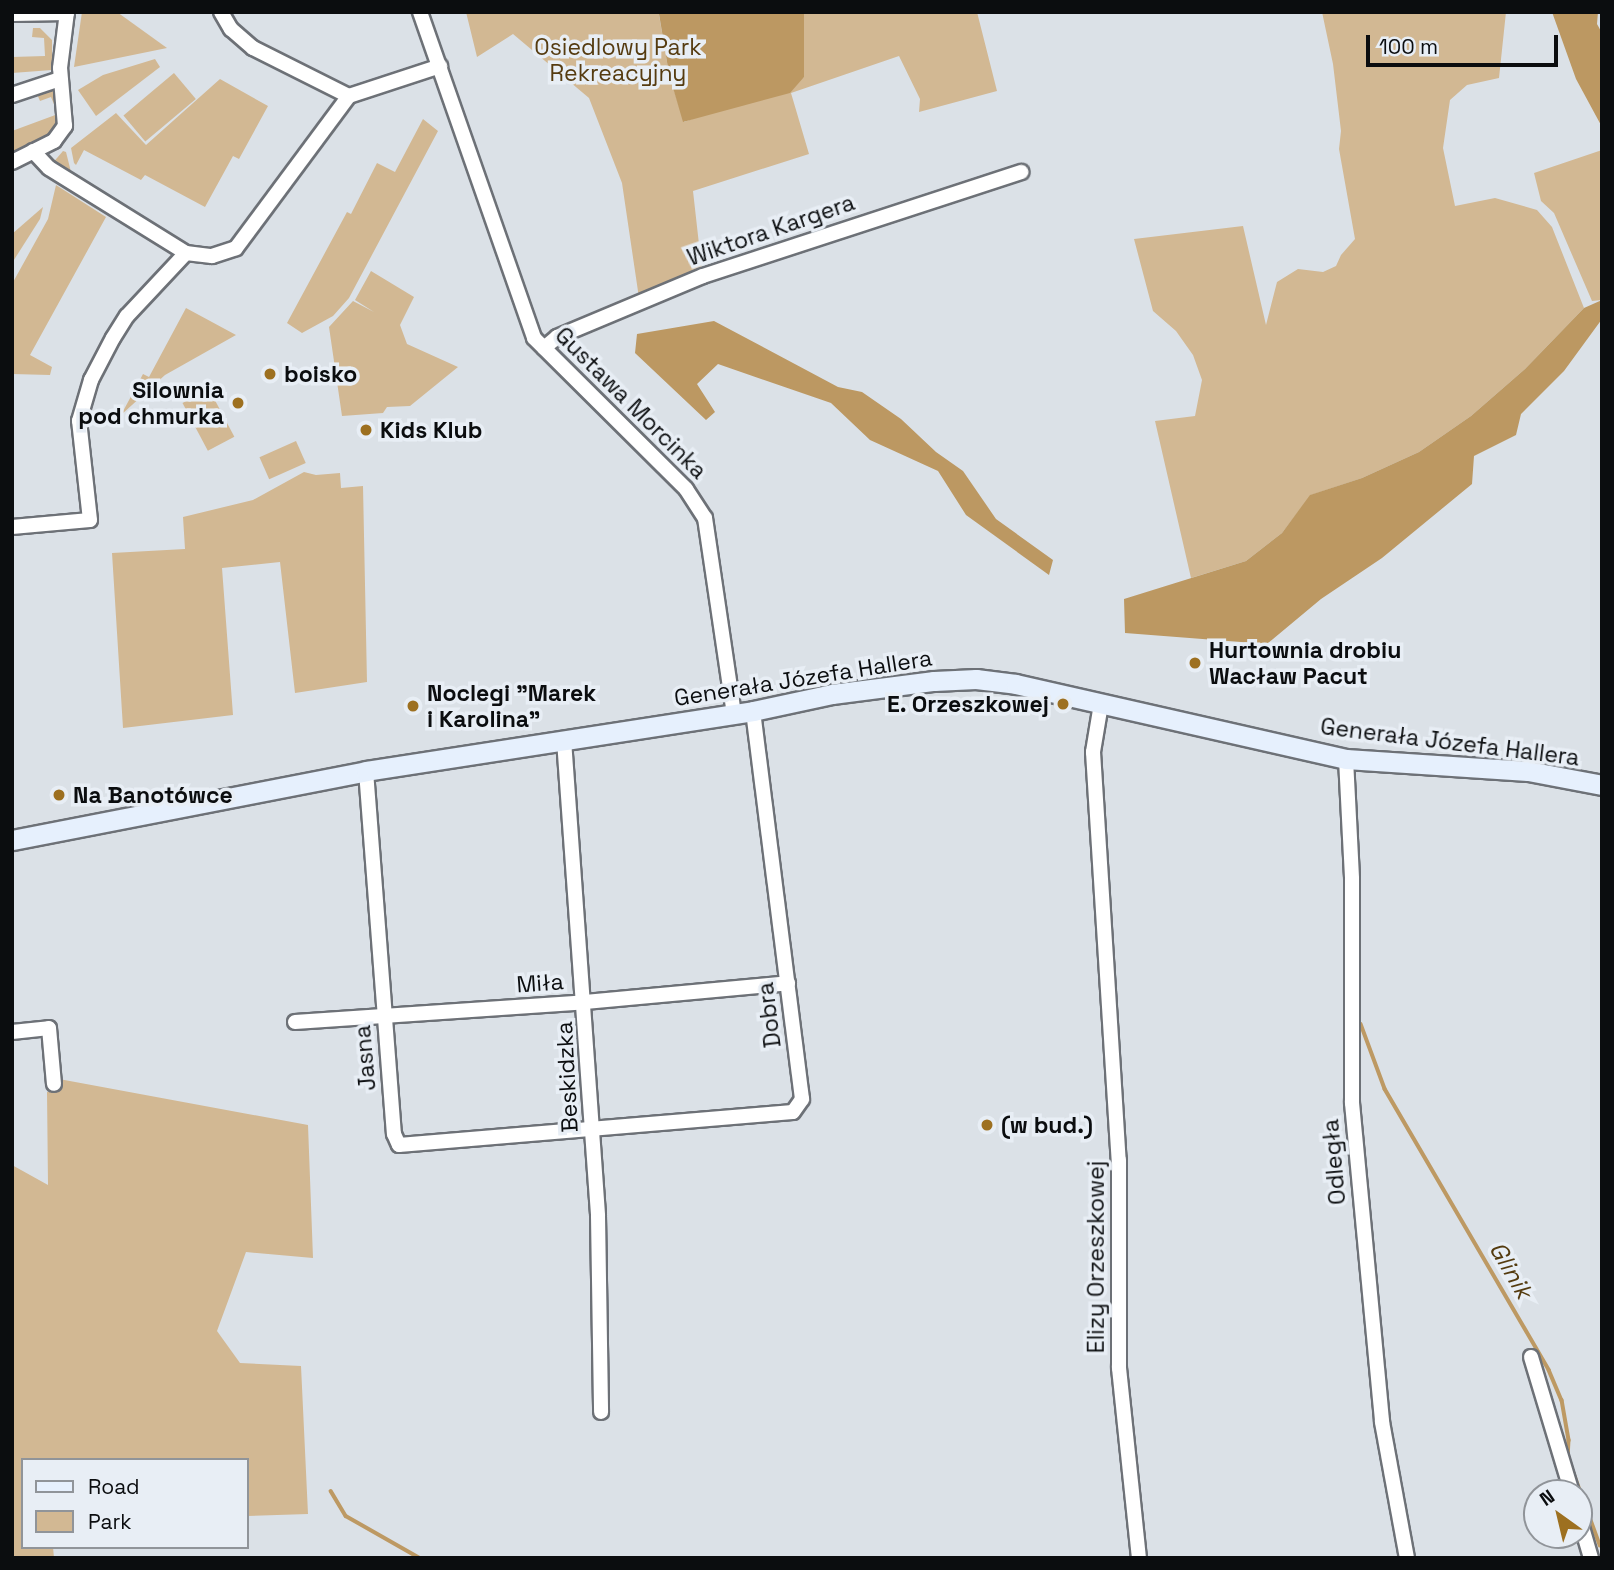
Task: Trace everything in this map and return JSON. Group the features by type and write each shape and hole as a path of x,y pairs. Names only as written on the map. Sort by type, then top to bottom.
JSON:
{"street":[{"path":"221,12 231,29 253,48 349,96"},
{"name":"Gustawa Morcinka","path":"421,12 534,338 686,489 700,508 709,531 743,712"},
{"path":"12,14 67,13 60,79 66,119 62,132 54,141 12,162"},
{"path":"33,151 49,168 186,253 212,256 236,248 349,96 440,66"},
{"path":"12,95 60,79"},
{"name":"Wiktora Kargera","path":"544,348 556,337 703,276 1021,172"},
{"path":"12,527 90,520 80,437 83,401 127,316 186,253"},
{"name":"Generała Józefa Hallera","path":"12,840 366,771 743,712 832,694 976,679 1016,684 1346,759 1528,771 1602,785"},
{"name":"Elizy Orzeszkowej","path":"1101,704 1093,752 1118,1147 1119,1368 1139,1558"},
{"name":"Dobra","path":"592,1130 793,1112 802,1099 788,983 743,712"},
{"name":"Beskidzka","path":"564,740 585,1002 598,1216 601,1412"},
{"name":"Odległa","path":"1346,759 1352,878 1352,1103 1382,1422 1407,1558"},
{"name":"Jasna","path":"366,771 394,1134 399,1145 592,1130"},
{"name":"Miła","path":"295,1022 585,1002 788,983"},
{"path":"12,1032 49,1028 54,1084"},
{"path":"1531,1357 1568,1479"}],"green space":[{"path":"82,12 117,12 167,48 74,67"},
{"name":"Osiedlowy Park Rekreacyjny","path":"466,12 664,12 659,15 669,74 684,122 804,77 804,12 977,12 997,91 919,112 920,99 899,56 791,93 809,154 693,191 702,271 639,298 622,183 589,98 513,34 477,57"},
{"path":"1322,12 1506,12 1499,78 1467,85 1450,100 1443,148 1455,206 1495,198 1537,210 1552,227 1584,308 1525,369 1471,416 1419,452 1362,478 1311,495 1282,533 1246,561 1191,578 1155,421 1195,416 1202,380 1193,355 1176,331 1153,311 1134,239 1243,226 1266,325 1277,282 1298,269 1323,272 1336,266 1341,255 1355,239 1339,149 1341,131 1333,64"},
{"path":"33,28 40,28 52,40 52,70 12,73 12,57 45,56 44,38 32,37"},
{"path":"155,59 160,67 96,116 78,90 103,75"},
{"path":"174,73 196,99 145,141 123,115"},
{"path":"220,79 268,106 239,159 233,156 205,207 145,175 141,180 84,150 76,165 74,163 71,148 116,113 146,145"},
{"path":"51,89 58,91 62,115 57,134 12,156 12,131 58,114 51,97 40,101 37,94"},
{"path":"423,119 438,131 349,298 333,316 302,333 287,323 347,212 351,214 377,163 395,172"},
{"path":"1602,150 1602,300 1592,301 1554,213 1541,201 1534,173"},
{"path":"63,151 66,152 72,176 51,165"},
{"path":"56,185 106,217 30,355 52,367 50,375 12,374 12,284 48,219"},
{"path":"43,207 40,219 12,263 12,234"},
{"path":"371,271 414,297 400,325 407,344 458,367 410,406 387,407 383,413 342,416 329,327 353,301 374,312 355,300"},
{"path":"186,308 236,335 165,375 121,415 143,374 149,377"},
{"name":"boisko","path":"270,365 276,368 279,374 276,380 270,383 264,380 261,374 264,368"},
{"path":"209,389 234,437 208,451 183,403"},
{"path":"296,441 306,463 269,479 259,457"},
{"path":"304,472 316,475 340,473 341,488 363,486 367,682 295,693 280,562 222,568 233,715 123,728 112,553 185,549 183,517 253,500"},
{"path":"59,1079 308,1125 313,1258 246,1252 217,1331 240,1363 301,1366 308,1514 248,1516 248,1458 21,1458 21,1549 53,1549 54,1558 12,1558 12,1165 48,1185 47,1092 59,1091"}],"shaded area":[{"path":"804,12 804,77 790,93 683,122 669,74 659,14"},
{"path":"1552,12 1598,12 1597,24 1602,33 1602,127 1576,79"},
{"path":"1602,300 1602,319 1564,371 1521,414 1516,435 1474,456 1472,484 1382,558 1321,599 1267,644 1125,633 1124,599 1246,561 1282,533 1310,495 1362,478 1419,452 1471,416 1525,369 1584,308"},
{"path":"714,321 838,387 862,392 901,419 936,452 963,471 996,519 1053,560 1049,575 966,515 938,471 870,440 831,403 718,364 697,384 715,412 706,420 635,353 637,334"}],"waterway":[{"name":"Glinik","path":"1361,1024 1385,1089 1549,1370 1562,1400 1569,1440 1568,1457 1600,1545"},
{"name":"Glinik","path":"331,1491 346,1516 420,1558"}],"place":[{"name":"boisko","path":"270,374"},
{"name":"Silownia pod chmurka","path":"238,403"},
{"name":"Kids Klub","path":"366,430"},
{"name":"Hurtownia drobiu Wacław Pacut","path":"1195,663"},
{"name":"E. Orzeszkowej","path":"1063,704"},
{"name":"Noclegi \"Marek i Karolina\"","path":"413,706"},
{"name":"Na Banotówce","path":"59,795"},
{"name":"(w bud.)","path":"987,1125"}]}
